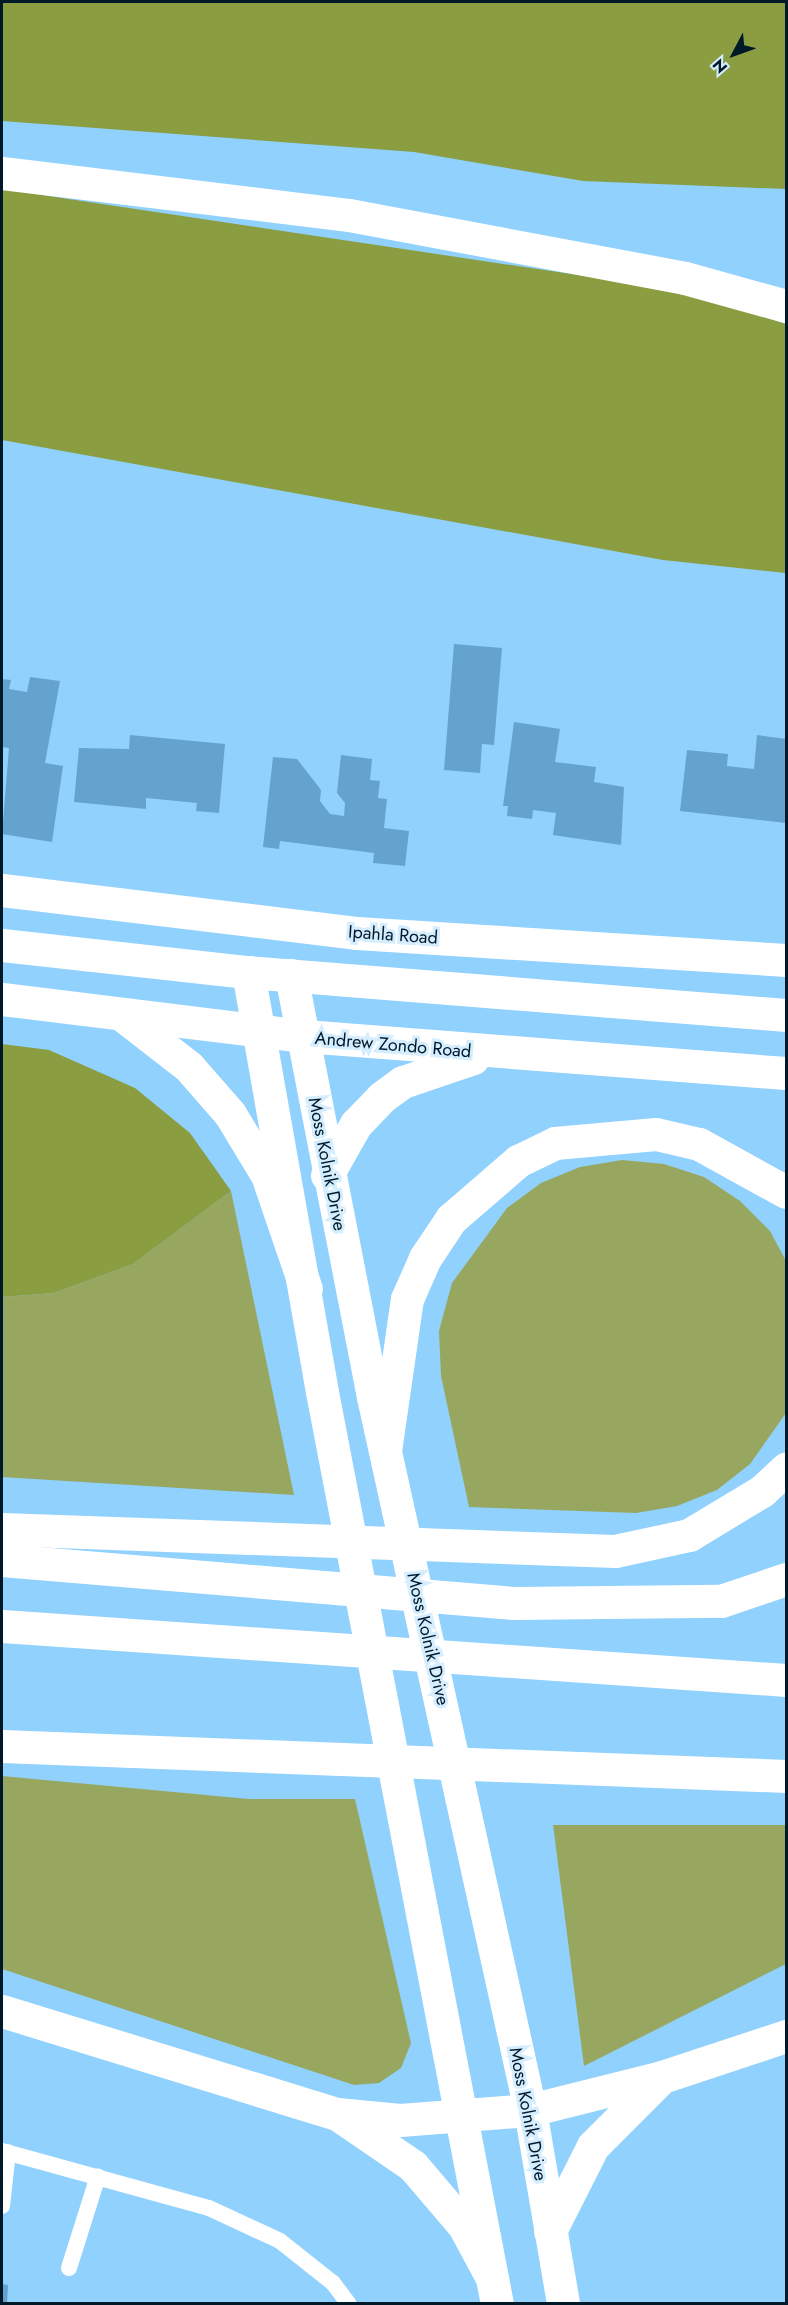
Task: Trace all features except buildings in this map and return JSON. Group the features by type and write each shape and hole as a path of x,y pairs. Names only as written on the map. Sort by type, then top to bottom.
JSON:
{"main road":[{"path":"2,173 349,215 685,278 786,306"},
{"name":"Ipahla Road","path":"2,890 357,933 786,960"},
{"path":"2,945 248,972 786,1015"},
{"path":"248,972 306,1289 322,1392 495,2291"},
{"name":"Moss Kolnik Drive","path":"291,975 327,1175 382,1395 385,1451 483,1908 530,2110 563,2304"},
{"name":"Andrew Zondo Road","path":"2,999 258,1032 489,1054 786,1073"},
{"path":"119,1013 189,1067 230,1114 267,1175 306,1289"},
{"path":"327,1175 356,1124 382,1097 422,1074 489,1054"},
{"name":"Moss Kolnik Drive","path":"382,1395 407,1299 425,1258 451,1219 518,1161 555,1143 656,1134 699,1144 786,1192"},
{"path":"2,1529 615,1551 688,1535 762,1491 786,1469"},
{"path":"2,1560 514,1603 721,1601 786,1579"},
{"path":"2,1626 786,1680"},
{"path":"2,1746 786,1776"},
{"path":"2,2011 337,2114 400,2121 530,2110 662,2077 786,2036"},
{"path":"550,2231 593,2146 662,2077"},
{"path":"337,2114 413,2166 464,2226 495,2291"}],"lane":[{"path":"2,2206 5,2152 98,2176 209,2208 280,2241 333,2283 349,2304"},
{"path":"69,2268 98,2176"}],"green space":[{"path":"2,2 786,2 786,189 583,181 414,152 2,121"},
{"path":"2,189 678,290 786,324 786,573 663,560 2,440"},
{"path":"2,1044 49,1050 135,1088 190,1133 231,1191 133,1264 54,1293 2,1297"},
{"path":"622,1160 664,1164 704,1177 740,1201 770,1231 786,1261 786,1413 750,1464 717,1490 677,1506 636,1513 469,1507 441,1376 439,1331 452,1283 507,1208 541,1183 580,1167"},
{"path":"231,1191 294,1495 2,1477 2,1297 54,1293 133,1264"},
{"path":"2,1776 249,1799 355,1799 411,2043 401,2068 379,2083 354,2085 2,1969"},
{"path":"553,1825 786,1825 786,1964 584,2066"}]}
